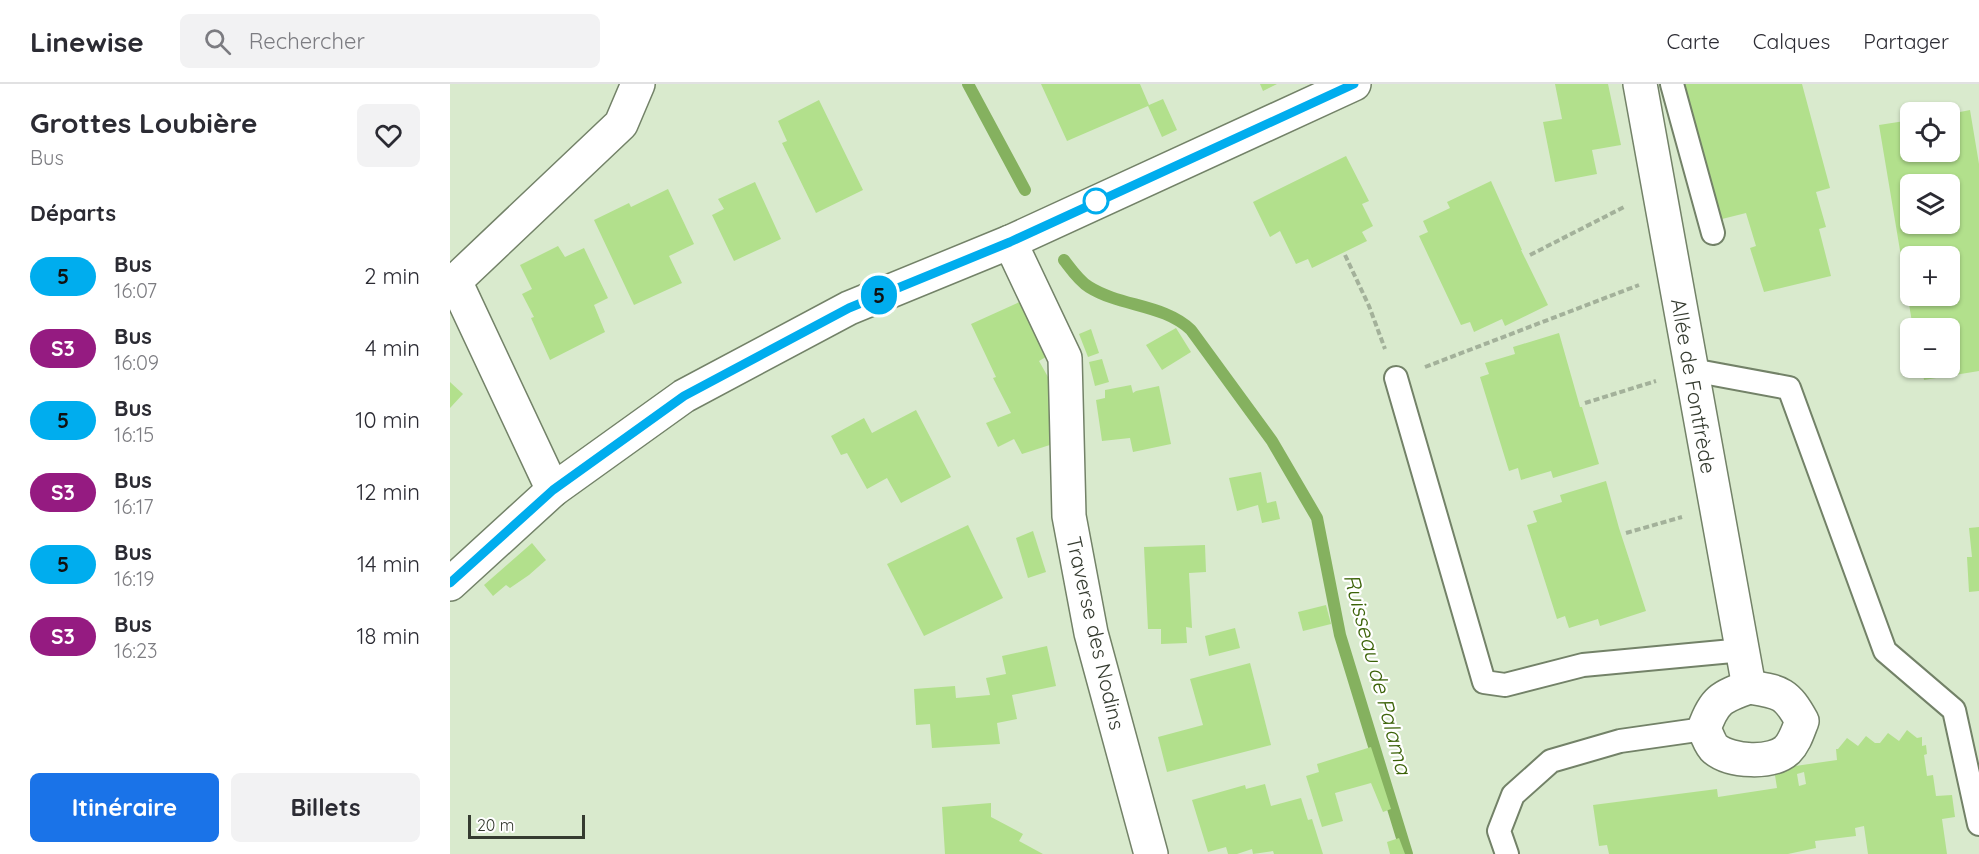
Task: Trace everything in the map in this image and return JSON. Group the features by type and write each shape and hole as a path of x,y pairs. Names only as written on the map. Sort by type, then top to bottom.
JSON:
{"street":[{"path":"553,490 452,283 621,124 638,84"},
{"path":"450,584 553,490 694,391 849,308 1010,242 1354,84"},
{"name":"Allée de Fontfrède","path":"1640,84 1749,687"},
{"name":"Traverse des Nodins","path":"1010,242 1065,358 1069,516 1091,633 1151,854"},
{"path":"1749,687 1779,692 1793,704 1802,721 1797,736 1786,751 1762,760 1738,759 1715,749 1704,729 1711,710 1726,696 1749,687"}],"lane":[{"path":"1672,84 1713,234"},
{"path":"1692,370 1789,388 1885,651 1954,710 1979,824"},
{"path":"1396,378 1485,682 1505,685 1583,665 1743,650"},
{"path":"1507,854 1499,831 1513,795 1551,761 1620,741 1704,729"}],"path":[{"path":"1530,255 1659,189"},
{"path":"1345,255 1369,306 1396,378 1674,272"},
{"path":"1585,404 1692,370"},
{"path":"1626,533 1717,506"}],"building":[{"path":"1041,84 1140,84 1149,105 1163,99 1177,130 1162,137 1148,106 1067,141"},
{"path":"1260,84 1277,84 1263,91"},
{"path":"1555,84 1608,84 1621,145 1592,150 1597,174 1555,182 1543,122 1562,119"},
{"path":"1679,84 1802,84 1830,188 1816,192 1826,227 1819,229 1831,276 1764,292 1750,248 1756,246 1746,213 1718,220"},
{"path":"819,100 863,190 816,213 782,143 787,141 778,121"},
{"path":"1970,110 1979,164 1979,371 1960,374 1960,318 1911,318 1909,306 1960,306 1960,246 1900,246 1900,250 1879,125 1900,122 1900,162 1960,162 1960,112"},
{"path":"1346,156 1369,201 1362,204 1373,226 1362,232 1367,241 1312,268 1308,259 1296,264 1280,231 1270,237 1253,202"},
{"path":"1491,181 1548,305 1505,326 1502,319 1474,332 1470,322 1461,325 1419,236 1428,232 1423,221 1450,208 1447,202"},
{"path":"755,182 781,239 734,261 712,215 724,209 718,199"},
{"path":"668,189 694,244 669,256 682,283 634,305 594,220 629,203 631,207"},
{"path":"558,246 565,257 584,248 608,298 594,305 605,332 550,360 531,318 534,317 522,294 532,289 520,265"},
{"path":"1024,300 1051,354 1039,361 1057,393 1059,442 1022,454 1014,439 998,447 986,423 1011,413 993,378 996,377 971,324"},
{"path":"1176,328 1191,352 1162,370 1146,345"},
{"path":"1091,329 1099,353 1088,357 1079,334"},
{"path":"1559,333 1599,464 1553,478 1551,471 1521,480 1518,468 1509,471 1480,377 1489,374 1485,363 1515,354 1513,347"},
{"path":"1102,359 1109,382 1095,386 1089,362"},
{"path":"450,382 463,394 450,408"},
{"path":"1131,385 1133,393 1159,386 1171,444 1133,452 1130,438 1102,441 1096,400 1105,398 1105,390"},
{"path":"916,410 951,477 901,503 887,478 867,489 847,453 841,455 831,436 864,418 872,433"},
{"path":"1261,472 1267,503 1276,501 1280,519 1262,523 1258,505 1237,511 1229,478"},
{"path":"1606,481 1646,611 1600,626 1598,619 1569,628 1565,616 1557,619 1527,525 1537,522 1533,511 1562,502 1560,495"},
{"path":"968,525 1003,598 924,636 887,564"},
{"path":"1979,527 1979,591 1969,592 1967,557 1972,557 1969,528"},
{"path":"1033,531 1046,572 1028,578 1016,538"},
{"path":"532,543 546,560 510,588 506,585 493,596 484,585"},
{"path":"1205,545 1206,572 1189,573 1192,628 1186,627 1187,643 1161,644 1161,629 1148,629 1144,547"},
{"path":"1326,605 1331,624 1303,631 1298,612"},
{"path":"1235,628 1240,648 1209,656 1205,636"},
{"path":"1047,646 1056,686 1012,695 1017,719 997,723 1000,744 932,748 930,724 916,725 914,689 955,686 956,698 990,695 986,678 1006,674 1002,656"},
{"path":"1250,663 1271,745 1167,772 1158,737 1203,725 1190,679"},
{"path":"1907,730 1917,738 1922,737 1922,746 1926,745 1927,754 1924,755 1927,776 1933,775 1936,796 1952,795 1955,817 1942,819 1947,854 1868,854 1864,826 1855,828 1856,836 1815,841 1816,848 1788,854 1609,854 1607,845 1599,846 1593,805 1717,789 1718,797 1777,788 1774,769 1837,760 1836,749 1847,738 1858,746 1866,736 1875,743 1880,743 1888,733 1899,741","holes":["1804,772 1806,784 1799,786 1797,774"]},
{"path":"1371,747 1391,809 1383,812 1371,783 1335,793 1343,821 1322,827 1306,776 1319,772 1317,764"},
{"path":"1265,784 1271,806 1301,798 1308,820 1312,819 1323,854 1274,854 1273,851 1253,854 1252,849 1237,854 1228,854 1226,847 1208,852 1192,800 1245,785 1246,789"},
{"path":"991,803 991,817 1023,834 1019,841 1043,854 945,854 942,807"},
{"path":"1399,838 1405,854 1390,854 1387,842"}],"waterway":[{"name":"Ruisseau de Palama","path":"968,84 1025,190"},
{"name":"Ruisseau de Palama","path":"1064,260 1079,278 1101,294 1168,315 1191,330 1272,441 1317,518 1340,635 1407,854"}],"bus line":[{"name":"5","path":"450,583 553,490 684,396 849,308 1010,242 1354,84"}]}
